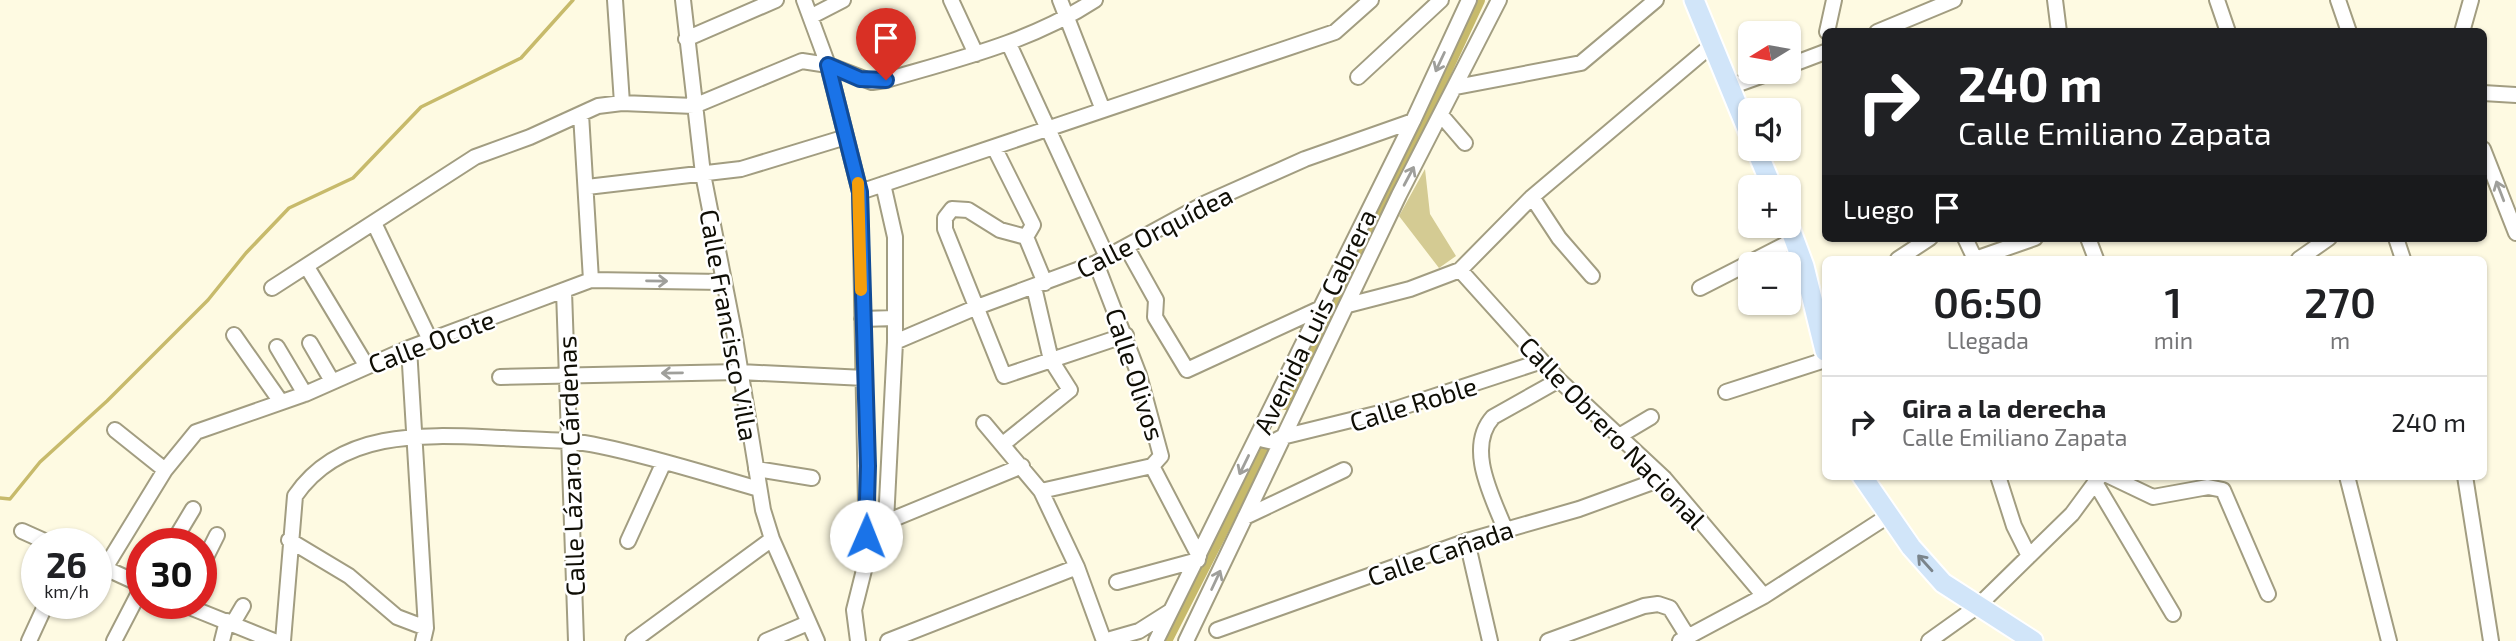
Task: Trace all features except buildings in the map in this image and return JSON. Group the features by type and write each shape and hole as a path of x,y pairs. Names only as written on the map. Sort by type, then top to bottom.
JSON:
{"main road":[{"path":"1694,0 1738,107"},
{"path":"1795,238 1821,309"},
{"path":"1865,480 1888,516 1943,583 2013,634 2033,641"}],"street":[{"path":"615,0 622,103"},
{"name":"Calle Francisco Villa","path":"683,0 703,174 759,489 772,539 817,641"},
{"path":"687,39 776,0"},
{"path":"804,0 828,65 860,192 867,558"},
{"path":"812,16 843,0"},
{"path":"951,0 976,54"},
{"path":"1060,0 1103,110"},
{"path":"272,288 475,157 598,106 622,103 694,106 719,98 793,63 814,62 828,65 872,82 1009,44 1068,17 1095,0"},
{"path":"860,192 1335,32 1371,0"},
{"path":"1358,77 1441,0"},
{"name":"Avenida Luis Cabrera","path":"1156,641 1413,121 1469,0"},
{"name":"Avenida Luis Cabrera","path":"1186,641 1399,194 1499,0"},
{"path":"1455,87 1581,64 1656,0"},
{"path":"1828,28 1834,0"},
{"path":"1887,28 1954,0"},
{"path":"2055,0 2058,28"},
{"path":"2217,0 2227,28"},
{"path":"2338,0 2348,28"},
{"path":"2463,28 2471,0"},
{"name":"Calle Olivos","path":"1009,44 1050,130 1102,260 1160,444 1161,456 1152,466 1199,558"},
{"path":"1348,305 1410,289 1460,270 1532,198 1713,44"},
{"path":"1801,61 1822,53"},
{"path":"1730,87 1738,84"},
{"path":"2487,93 2516,95"},
{"path":"581,114 591,280"},
{"path":"1441,115 1465,143"},
{"name":"Calle Orquídea","path":"895,342 977,307 1102,260 1241,187 1305,159 1413,121"},
{"path":"587,187 741,169 846,136"},
{"path":"994,147 1033,225 1026,237 1040,285 1051,360 1070,390 1003,444"},
{"path":"2487,159 2516,233"},
{"path":"858,641 854,610 867,558 886,522 895,342 895,237 883,184"},
{"path":"1532,198 1559,238 1592,276"},
{"path":"1026,237 1000,230 968,210 952,209 945,218 945,229 1004,376 1126,335"},
{"path":"373,223 430,340"},
{"path":"1700,288 1781,238"},
{"path":"1903,256 1924,242"},
{"path":"1984,256 2024,242"},
{"path":"2303,256 2323,242"},
{"path":"1127,248 1156,300 1154,314 1183,368 1187,370 1318,309"},
{"path":"307,267 366,365"},
{"name":"Calle Obrero Nacional","path":"1460,270 1559,380 1664,478 1764,596"},
{"name":"Calle Ocote","path":"112,550 165,470 196,432 305,394 366,365 591,280 723,282"},
{"name":"Calle Lázaro Cárdenas","path":"564,291 576,641"},
{"path":"862,319 895,318"},
{"path":"234,335 281,402"},
{"path":"310,343 332,381"},
{"path":"277,347 305,394"},
{"path":"409,348 425,634"},
{"name":"Calle Roble","path":"1282,437 1396,409 1542,361"},
{"path":"1726,392 1822,361"},
{"path":"499,377 740,372 865,378"},
{"path":"1505,529 1483,470 1488,424 1493,417 1559,380"},
{"path":"1271,408 1283,408 1290,420"},
{"path":"1619,436 1651,418"},
{"path":"984,423 1023,466 1041,491 1077,567 1104,641 1148,627 1173,609"},
{"path":"115,430 165,470"},
{"path":"1260,432 1269,442 1282,437"},
{"path":"282,641 295,496 309,476 335,457 358,446 412,436 569,441 759,489"},
{"path":"628,541 664,463"},
{"path":"886,522 1023,466"},
{"path":"1041,491 1152,466"},
{"path":"756,469 812,478"},
{"path":"1245,517 1344,470"},
{"name":"Calle Cañada","path":"1219,635 1466,541 1578,509 1664,478"},
{"path":"1999,480 2014,526 2028,556"},
{"path":"1933,640 1978,606 2072,514 2101,480"},
{"path":"2103,480 2173,614"},
{"path":"2105,480 2153,497 2208,487 2223,490 2269,594"},
{"path":"2348,480 2389,641"},
{"path":"2466,480 2491,641"},
{"path":"182,528 193,509"},
{"path":"1548,641 1658,604 1670,608 1684,639 1764,596 1888,516"},
{"path":"633,641 772,539"},
{"path":"289,540 349,576 397,617 425,634"},
{"path":"1466,541 1490,641"},
{"path":"1117,582 1199,558"},
{"path":"888,641 1077,567"},
{"path":"222,641 230,622 243,606"},
{"path":"114,641 126,617"},
{"path":"217,617 274,641"},
{"path":"1199,617 1219,635"},
{"path":"29,641 39,619"},
{"path":"766,641 808,623"}],"shaded area":[{"path":"1425,169 1430,214 1456,256 1439,268 1399,216"}],"waterway":[{"path":"0,498 10,499 40,462 107,401 208,300 246,253 289,208 353,178 421,107 521,58 573,0"},
{"path":"1285,403 1377,217 1478,0"},
{"path":"1165,641 1264,447"}],"slow traffic":[{"path":"858,183 861,290"}],"route":[{"path":"866,536 868,466 859,242 860,192 828,65 860,79 872,82 886,80"}]}
